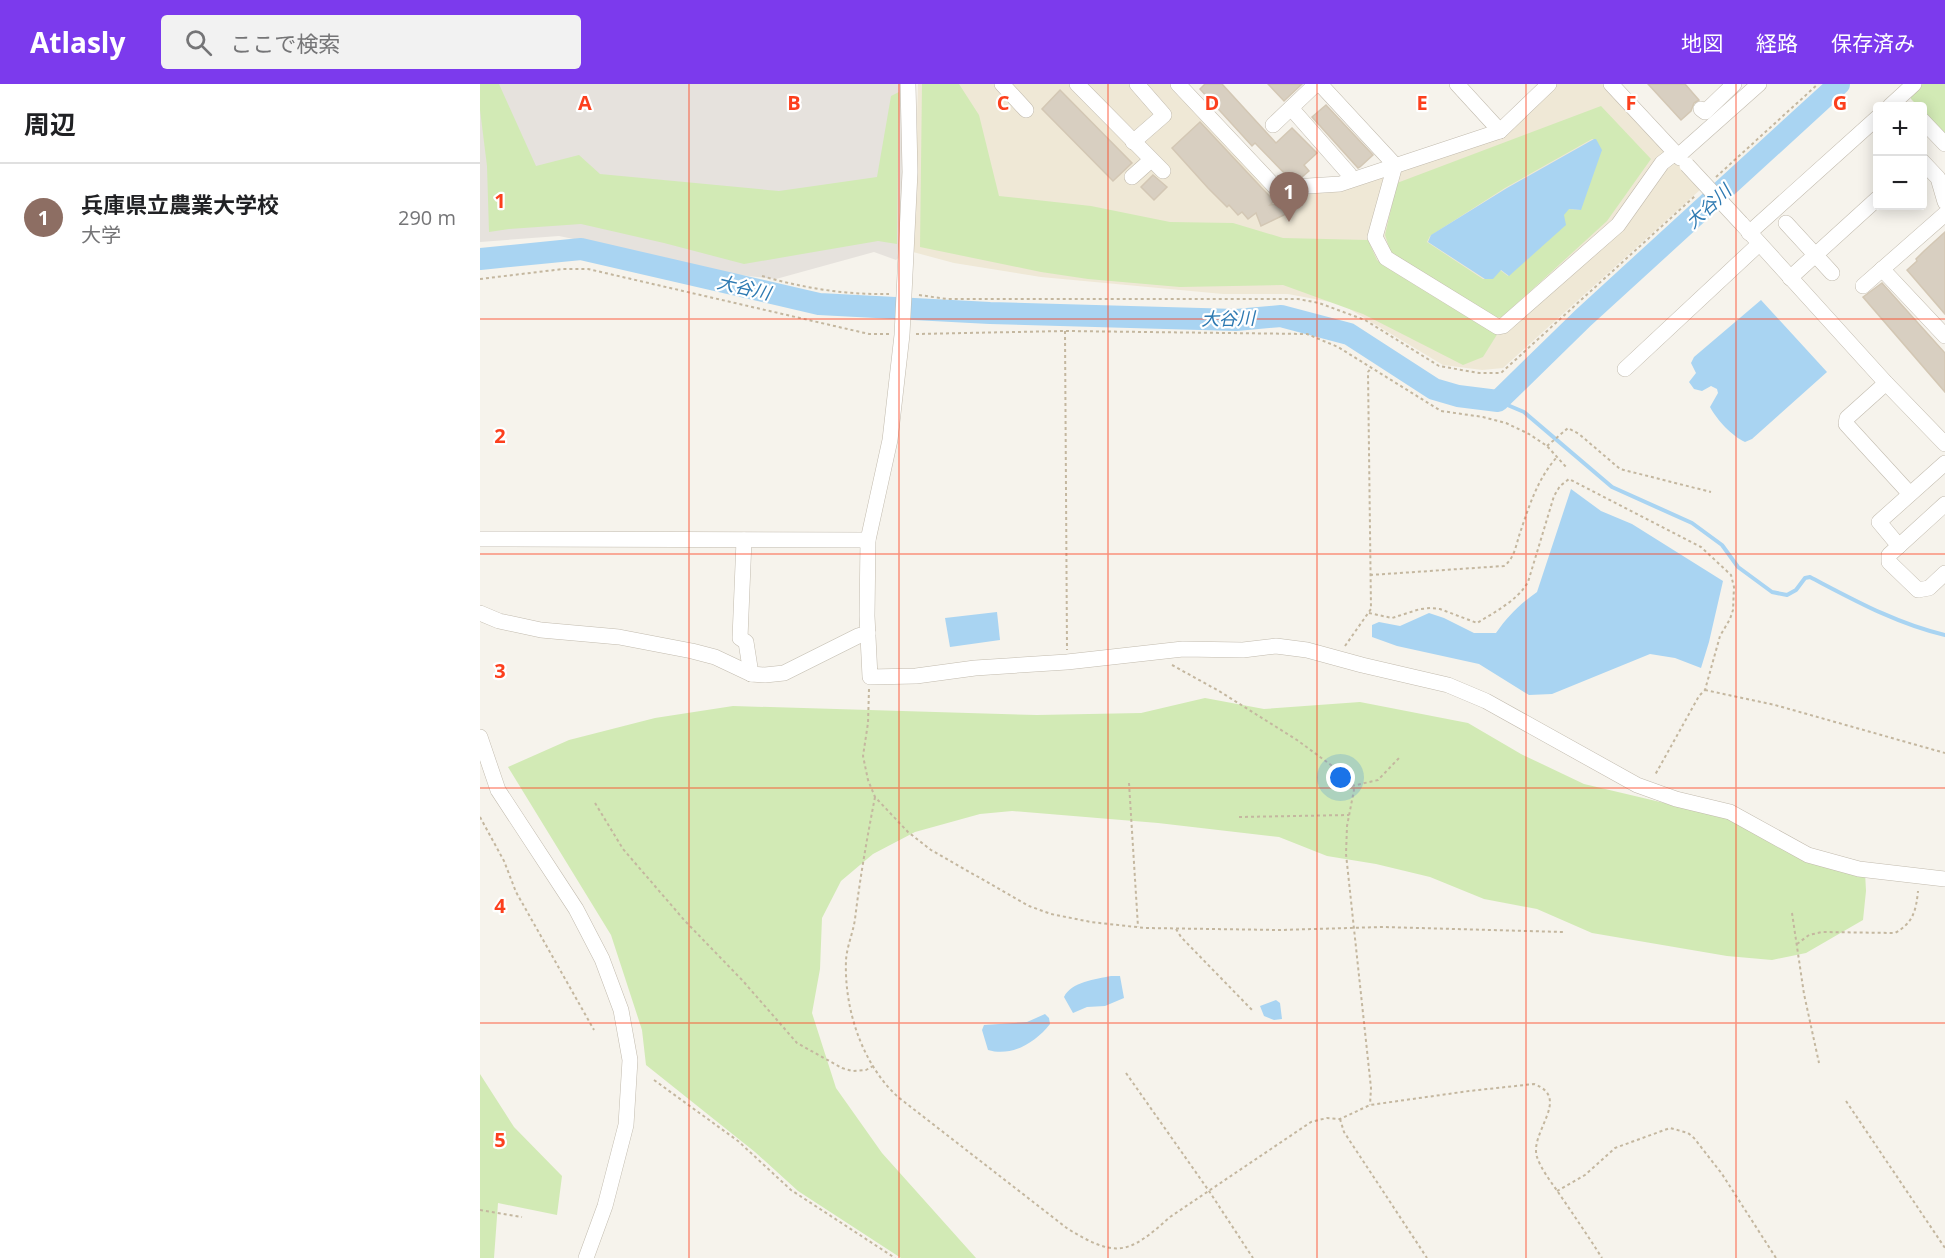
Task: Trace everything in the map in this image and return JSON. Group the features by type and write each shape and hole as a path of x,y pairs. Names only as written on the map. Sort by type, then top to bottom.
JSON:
{"street":[{"path":"908,84 910,172 902,332 890,441 868,540 870,677 916,676 975,668 1067,662 1183,649 1243,650 1276,646 1307,650 1448,684 1486,702 1637,784 1676,799 1730,812 1788,846 1832,863 1859,869 1945,879"},
{"path":"1066,84 1070,88 1076,84 1163,171"},
{"path":"1133,142 1164,115 1137,84"},
{"path":"1178,84 1276,188 1340,183 1500,131 1549,84"},
{"path":"1273,125 1318,84 1395,165"},
{"path":"1457,84 1500,131"},
{"path":"1611,84 1886,384 1945,444"},
{"path":"1701,109 1705,112 1734,84"},
{"path":"1395,165 1375,237 1386,258 1498,327 1503,326 1618,225 1662,163 1680,158 1759,84"},
{"path":"1901,102 1914,84"},
{"path":"1011,87 1026,110"},
{"path":"1291,108 1349,174 1350,180"},
{"path":"1625,369 1750,233 1873,122"},
{"path":"1926,156 1943,142 1927,124"},
{"path":"1132,177 1151,160"},
{"path":"1927,163 1938,178 1945,202"},
{"path":"1790,278 1873,203"},
{"path":"1863,286 1945,214"},
{"path":"1786,223 1832,273"},
{"path":"1882,269 1945,336"},
{"path":"1886,384 1848,418 1846,424 1910,494"},
{"path":"1899,546 1879,522 1945,463"},
{"path":"1945,504 1889,555 1889,562 1918,590 1929,588 1945,573"},
{"path":"480,539 868,540"},
{"path":"744,540 740,638 746,642 751,674"},
{"path":"480,614 499,621 541,630 619,637 692,651 715,657 751,674 784,673 868,633"},
{"path":"480,737 498,790 576,909 602,959 621,1010 630,1060 626,1125 605,1206 586,1258"}],"path":[{"path":"1712,181 1818,84"},
{"path":"762,276 781,282 841,293 947,299 1274,297 1298,299 1319,303 1365,320 1439,366 1479,373 1501,373 1703,189"},
{"path":"480,279 563,269 588,269 869,334 902,332 1307,334 1338,347 1441,411 1506,423 1529,434 1548,445 1567,468"},
{"path":"1065,332 1067,662"},
{"path":"1346,646 1371,609 1368,372 1371,368"},
{"path":"1548,445 1568,428 1579,434 1620,469 1711,492"},
{"path":"1370,575 1504,566 1509,562 1516,548 1540,481 1548,466 1557,457"},
{"path":"1369,613 1392,618 1431,608 1440,609 1477,623 1494,612 1523,591 1535,561 1554,496 1560,486 1569,479 1701,547 1731,575 1734,587 1733,610 1720,636 1706,690 1700,696 1647,788"},
{"path":"1153,652 1157,659 1219,691 1297,740 1350,779 1354,790 1349,815 1346,854 1371,1088 1370,1105"},
{"path":"870,677 864,756 868,780 875,797 908,832 931,850 1029,906 1051,914 1091,922 1138,927 1563,932"},
{"path":"1706,690 1775,705 1945,753"},
{"path":"1352,786 1378,780 1399,758"},
{"path":"1129,783 1138,927"},
{"path":"875,797 854,924 846,958 853,1021 859,1039 888,1088 1068,1229 1106,1249 1123,1250 1153,1233 1170,1217 1311,1122 1327,1118 1340,1119 1370,1105 1534,1084 1550,1098 1550,1108 1536,1145 1537,1156 1557,1191 1602,1258"},
{"path":"595,803 623,849 685,921 743,981 797,1043 842,1068 852,1071 866,1070 873,1066"},
{"path":"1239,817 1349,815"},
{"path":"480,817 504,861 516,892 594,1030"},
{"path":"1797,944 1809,935 1822,932 1895,933 1905,927 1913,917 1920,876"},
{"path":"1792,913 1804,994 1819,1063"},
{"path":"1176,928 1181,937 1252,1011"},
{"path":"1126,1073 1253,1258"},
{"path":"654,1080 667,1087 738,1141 791,1190 895,1258"},
{"path":"1846,1101 1945,1248"},
{"path":"1340,1119 1344,1132 1427,1258"},
{"path":"1557,1191 1585,1175 1615,1148 1670,1128 1678,1130 1694,1138 1722,1174 1776,1258"},
{"path":"480,1210 522,1217"}],"shaded area":[{"path":"480,84 903,84 905,252 896,260 874,252 776,279 722,273 666,258 559,236 480,242"},
{"path":"918,84 1172,84 1273,191 1334,189 1503,134 1555,84 1605,84 1701,189 1503,368 1482,370 1443,365 1341,304 1288,294 1223,294 1041,277 954,263 913,252"}],"green space":[{"path":"480,84 499,84 536,166 579,155 600,174 779,191 877,177 891,96 899,92 897,244 878,241 744,264 581,224 489,232 487,166 480,110"},
{"path":"922,84 959,84 979,115 999,196 1091,206 1170,222 1233,223 1283,238 1368,240 1377,260 1386,267 1480,325 1498,333 1483,357 1463,365 1363,314 1283,285 1180,287 1088,279 1041,272 920,247"},
{"path":"1918,84 1945,84 1945,136 1927,116 1927,102 1914,102 1910,91"},
{"path":"1601,106 1651,159 1607,221 1502,317 1495,318 1391,253 1385,235 1397,183","holes":["1594,139 1601,151 1580,210 1568,209 1562,215 1565,225 1508,276 1500,270 1491,279 1483,279 1427,242 1430,236 1505,188"]},
{"path":"1205,698 1264,709 1360,702 1468,723 1521,754 1584,784 1728,818 1865,872 1863,920 1806,953 1772,960 1727,956 1592,933 1537,909 1484,899 1430,877 1376,864 1327,856 1279,837 1158,823 1012,811 980,814 915,832 873,854 841,881 822,918 820,969 812,1013 836,1088 882,1153 976,1258 901,1258 798,1191 755,1152 646,1065 642,1030 611,935 508,767 569,740 655,718 733,706 1037,715 1141,713"},
{"path":"480,1074 514,1127 562,1176 557,1215 498,1203 494,1258 480,1258"}],"water":[{"path":"1594,139 1602,150 1581,210 1569,209 1564,215 1566,225 1509,276 1501,270 1493,279 1485,279 1428,242 1431,235 1507,188"},
{"path":"1761,300 1827,372 1752,439 1745,442 1725,427 1710,407 1718,393 1717,389 1711,386 1702,391 1694,389 1689,382 1696,373 1691,363 1694,357"},
{"path":"1571,489 1601,511 1632,524 1723,581 1701,668 1675,658 1650,654 1552,694 1529,695 1479,664 1397,646 1372,637 1372,625 1379,622 1400,626 1429,613 1474,633 1496,633 1525,601 1537,592"},
{"path":"997,612 1000,640 950,647 945,618"},
{"path":"1120,976 1124,998 1105,1006 1087,1007 1073,1013 1064,997 1067,992 1084,982"},
{"path":"1276,1000 1280,1003 1282,1019 1274,1020 1264,1016 1260,1006"},
{"path":"1045,1014 1050,1024 1030,1042 1006,1052 988,1050 982,1030 984,1025 1027,1022"}],"building":[{"path":"1205,84 1222,84 1276,143 1292,128 1317,153 1304,165 1309,171 1302,177 1288,177 1255,143 1252,146 1200,89"},
{"path":"1268,84 1302,84 1284,101"},
{"path":"1648,84 1685,84 1699,100 1681,120"},
{"path":"1060,90 1132,163 1113,181 1042,109"},
{"path":"1326,105 1373,155 1360,167 1358,168 1312,117"},
{"path":"1200,122 1274,201 1270,205 1277,204 1286,214 1261,226 1256,213 1248,219 1242,212 1238,215 1208,188 1172,148"},
{"path":"1153,175 1167,187 1154,200 1141,187"},
{"path":"1945,232 1945,314 1907,270"},
{"path":"1882,283 1945,353 1945,392 1863,297"}],"waterway":[{"name":"大谷川","path":"480,259 581,249 819,304 990,313 1236,320 1281,316 1349,334 1434,389 1458,396 1498,401 1583,318 1839,84"},
{"path":"1498,401 1524,412 1612,487 1692,523 1722,545 1738,567 1772,592 1787,595 1796,590 1805,578 1810,577 1893,618 1945,635"}],"place":[{"name":"兵庫県立農業大学校","path":"1289,222"}]}
